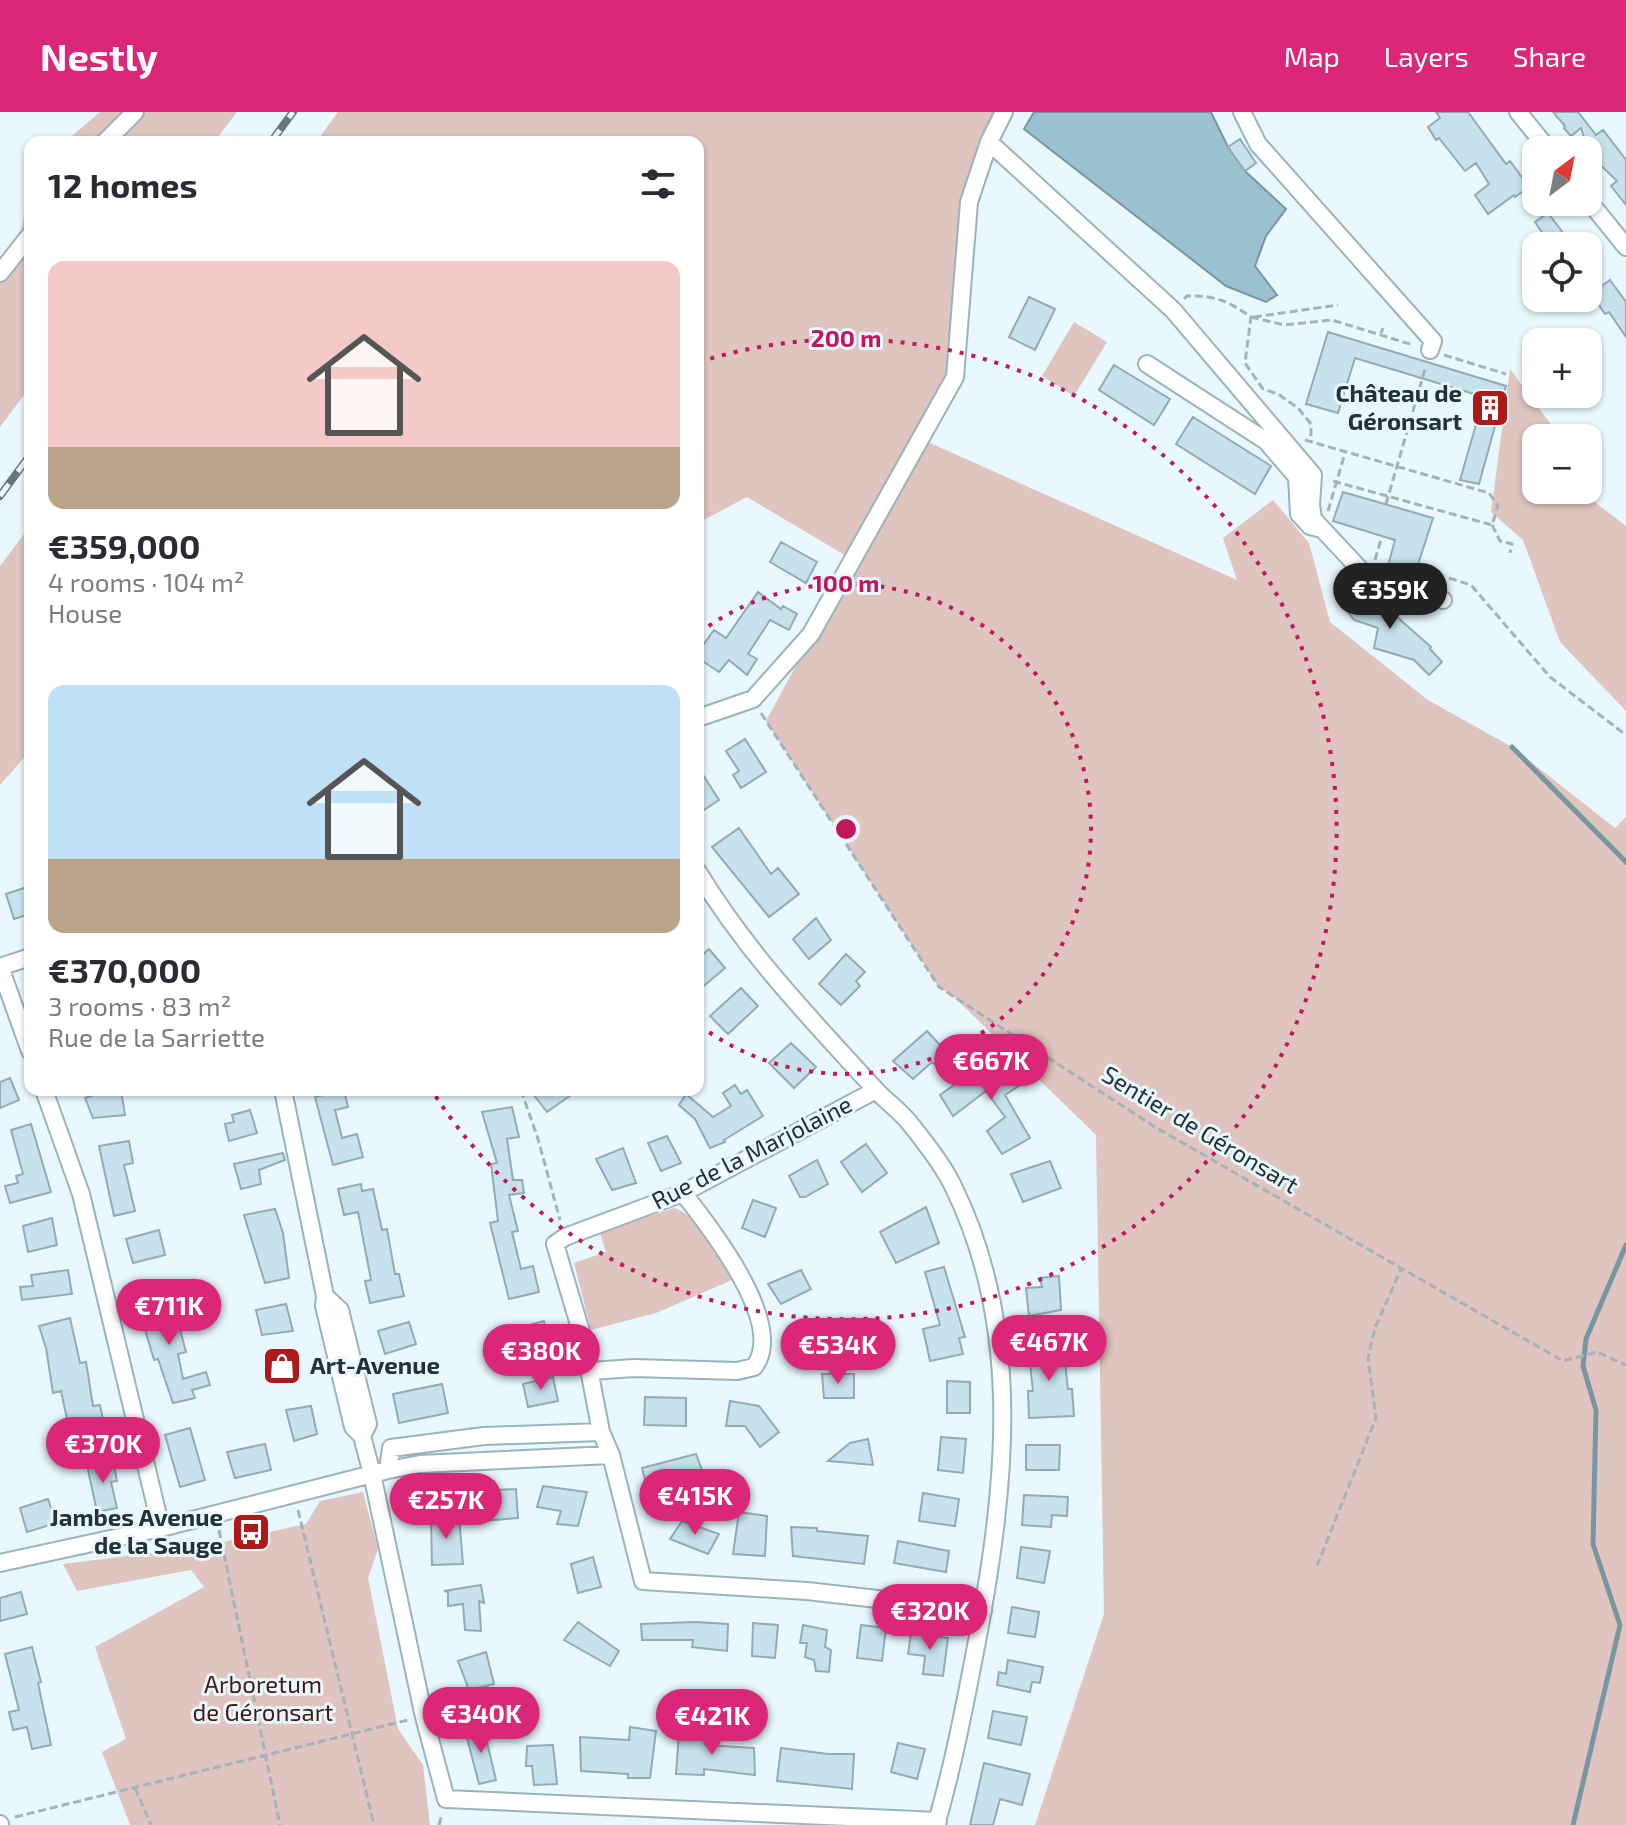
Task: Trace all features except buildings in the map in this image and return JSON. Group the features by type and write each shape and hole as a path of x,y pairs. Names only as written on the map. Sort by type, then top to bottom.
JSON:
{"street":[{"path":"111,136 135,112"},
{"path":"704,716 753,699 811,634 955,377 969,202 989,142 1004,112"},
{"path":"1242,112 1258,144 1433,341 1430,350"},
{"path":"1518,112 1538,136"},
{"path":"989,142 1173,310 1313,475 1313,519 1370,580 1443,600"},
{"path":"1601,216 1626,247"},
{"path":"0,273 24,243"},
{"path":"1147,364 1266,441 1297,477 1299,514 1310,526 1323,530"},
{"path":"284,1096 325,1296 340,1310 368,1424 362,1436 380,1472 424,1717 446,1799 937,1823 964,1712 983,1611 1000,1484 1003,1408 996,1317 979,1247 952,1183 910,1123 778,985 723,914 704,882"},
{"path":"24,959 0,967 24,1034"},
{"name":"Rue de la Marjolaine","path":"565,1237 683,1193 876,1090"},
{"path":"46,1096 81,1194 161,1528"},
{"path":"591,1371 634,1368 737,1371 754,1367 761,1359 764,1346 741,1276 683,1193"},
{"path":"565,1237 555,1244 591,1371 601,1432 611,1455 643,1581 807,1591 983,1611"},
{"path":"380,1472 391,1448 484,1436 601,1432"},
{"path":"0,1563 161,1528 420,1464 611,1455"}],"path":[{"path":"1173,310 1187,296 1209,295 1251,317 1284,325 1332,320 1506,374"},
{"path":"1251,317 1338,305"},
{"path":"1251,317 1245,363 1263,389 1278,394 1298,408 1311,424 1311,442"},
{"path":"1386,504 1430,350"},
{"path":"1291,449 1303,440 1489,493 1498,506 1492,525 1500,541 1512,544 1510,553"},
{"path":"1323,530 1346,452"},
{"path":"1313,475 1492,525"},
{"path":"1370,580 1382,536"},
{"path":"1449,578 1471,585 1550,677 1626,735"},
{"name":"Sentier de Géronsart","path":"753,699 939,987 1155,1127 1563,1361 1597,1352 1626,1365"},
{"path":"523,1096 565,1237"},
{"path":"1317,1566 1376,1418 1368,1358 1375,1328 1401,1269"},
{"path":"294,1494 374,1825"},
{"path":"216,1515 280,1825"},
{"path":"5,1822 424,1717"},
{"path":"135,1787 151,1825"}],"green space":[{"path":"100,112 237,112 219,136 72,136"},
{"path":"338,112 1004,112 969,202 955,377 921,439 1237,580 1223,538 1273,500 1309,543 1330,622 1428,700 1512,747 1615,828 1626,817 1626,1825 1035,1825 1104,1614 1096,1135 952,995 939,987 766,721 853,560 747,497 704,520 704,136 320,136"},
{"path":"24,213 24,395 0,427 0,273 19,248"},
{"path":"1074,322 1107,342 1074,396 1042,376"},
{"path":"1510,369 1522,385 1522,408 1539,408 1551,424 1522,424 1522,504 1597,504 1626,526 1626,711 1560,642 1523,540 1491,512"},
{"path":"24,534 24,758 0,785 0,566"},
{"path":"674,1208 683,1212 699,1228 732,1280 656,1313 591,1330 574,1263 606,1252 600,1233"},
{"name":"Arboretum de Géronsart","path":"363,1492 378,1549 368,1578 398,1729 423,1765 430,1825 130,1825 102,1752 126,1739 95,1647 204,1587 191,1570 77,1591 63,1564 200,1547 306,1524 320,1501"}],"water":[{"path":"1034,112 1211,112 1228,147 1245,171 1286,209 1266,236 1255,266 1277,295 1266,302 1226,286 1024,129"}],"waterway":[{"path":"1512,747 1626,862"},
{"path":"1573,1825 1620,1625 1593,1544 1596,1410 1583,1366 1586,1339 1626,1245"}],"railway":[{"path":"275,136 293,112"},
{"path":"0,496 24,463"}],"place":[{"name":"Château de Géronsart","path":"1490,408"},
{"name":"Art-Avenue","path":"282,1366"},
{"name":"Jambes Avenue de la Sauge","path":"251,1532"}]}
